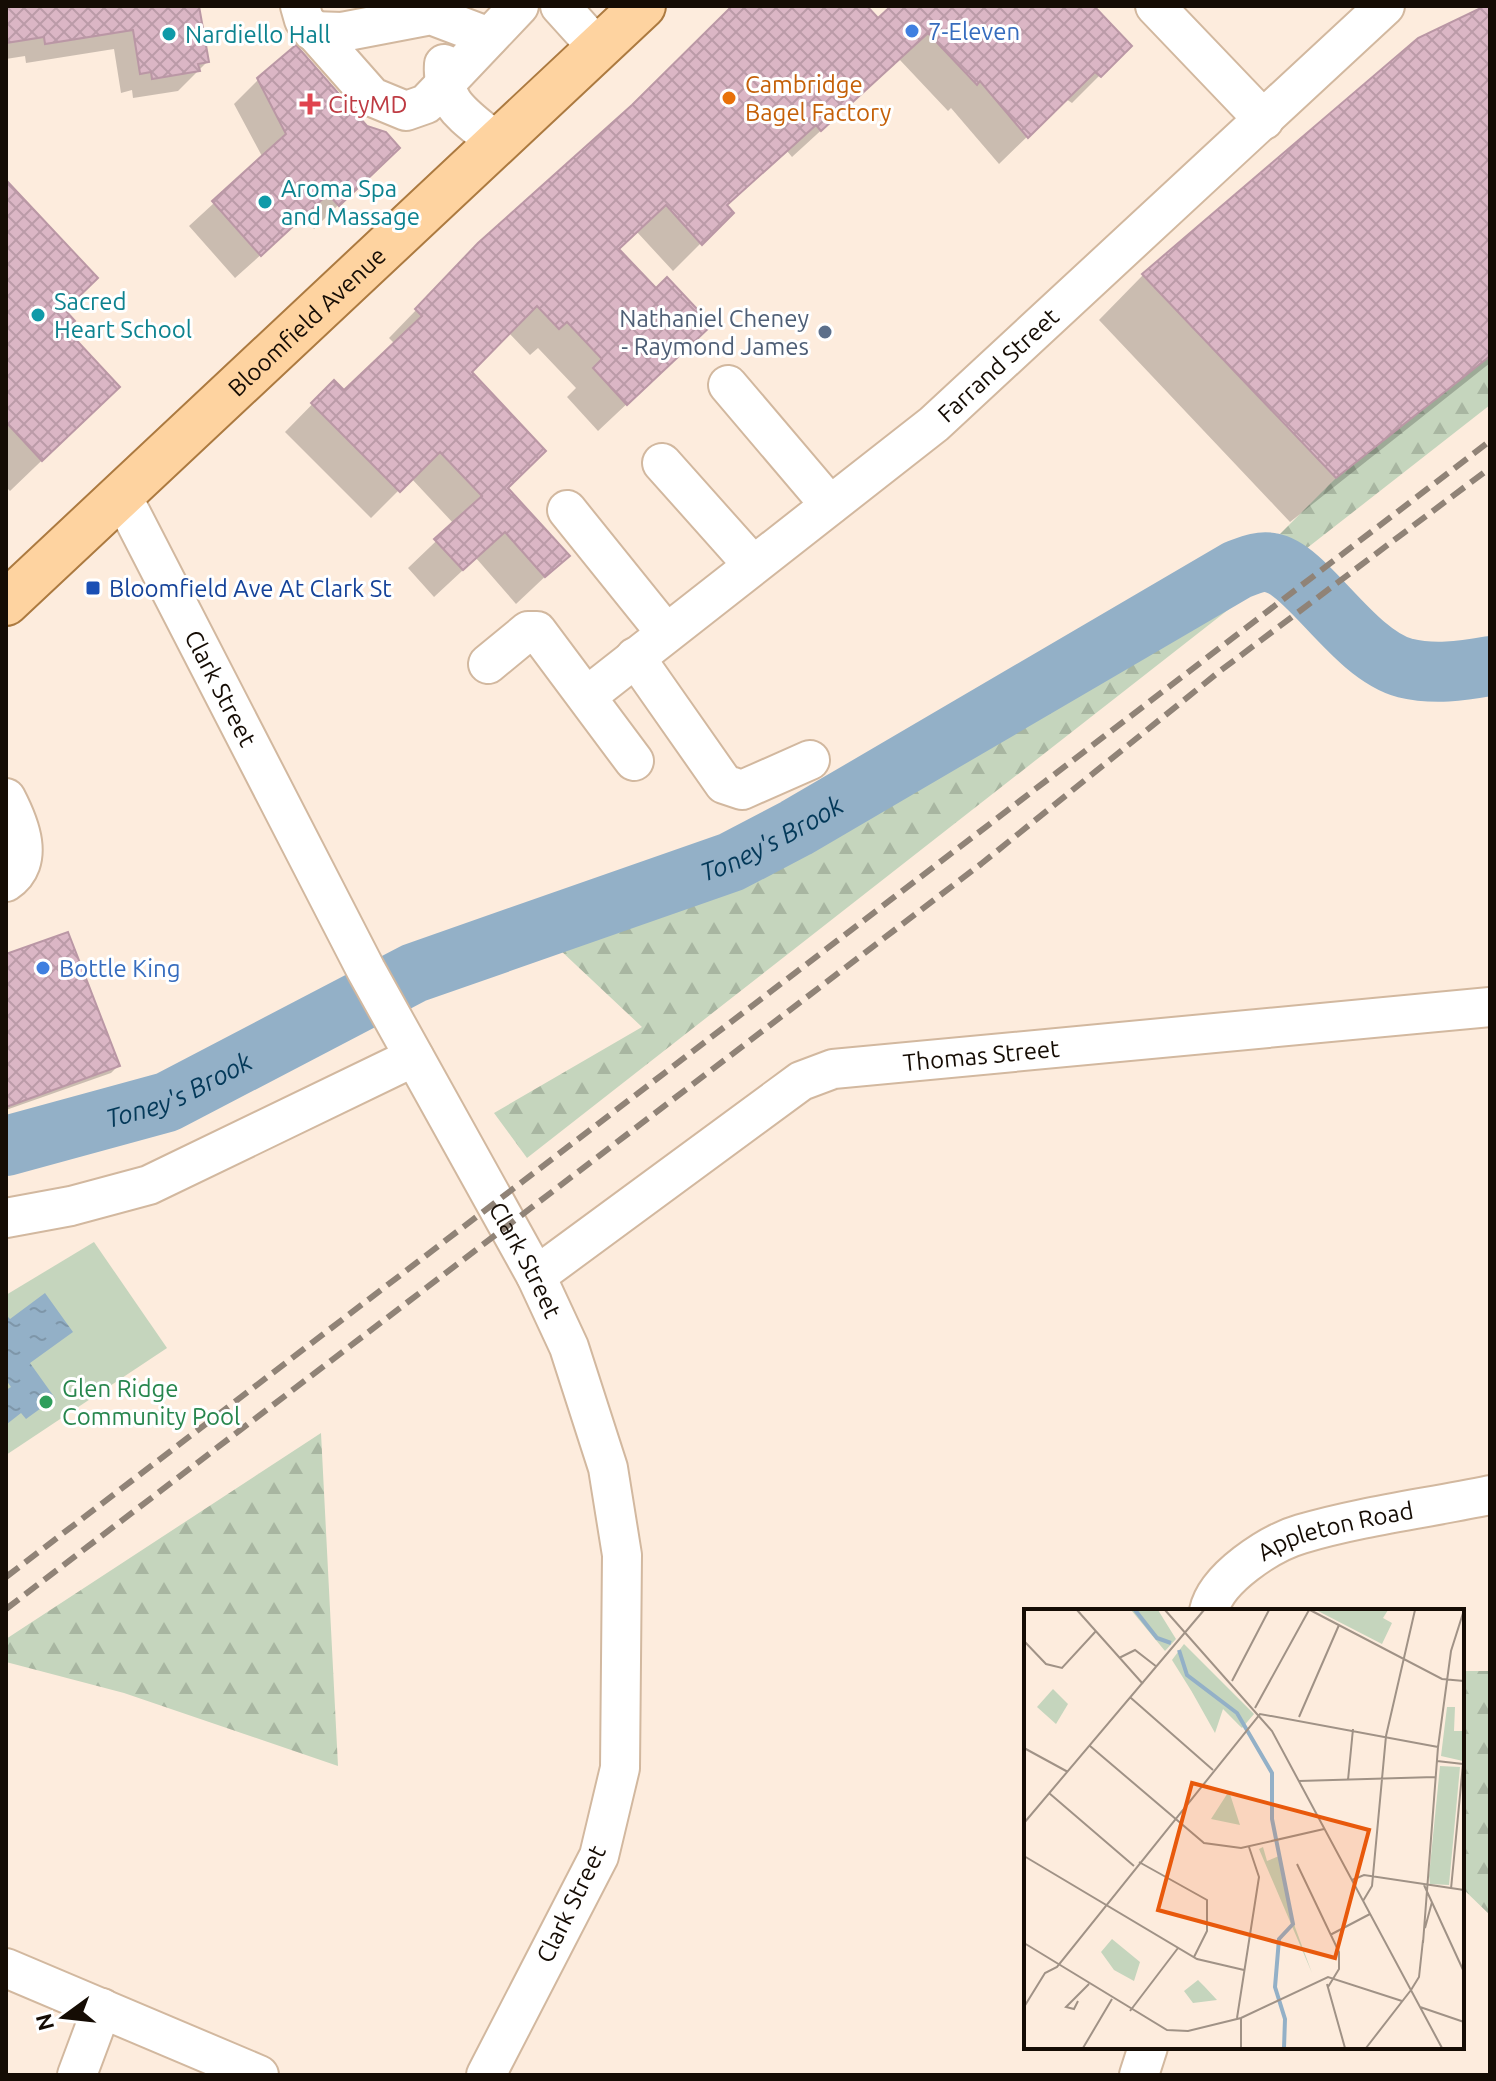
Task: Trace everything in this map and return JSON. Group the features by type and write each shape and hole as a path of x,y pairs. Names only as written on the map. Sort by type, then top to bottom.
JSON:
{"main road":[{"name":"Bloomfield Avenue","path":"6,603 643,6"}],"street":[{"path":"306,18 372,97 406,111 416,109 443,88 519,6"},
{"path":"560,6 598,48"},
{"path":"1155,6 1264,120"},
{"name":"Farrand Street","path":"587,696 959,403 1385,6"},
{"path":"306,18 356,30 431,15 489,37"},
{"path":"449,23 443,88 454,105 497,143"},
{"path":"728,385 830,505"},
{"path":"662,463 753,565"},
{"name":"Clark Street","path":"122,496 366,970 536,1276 583,1388 608,1468 617,1513 624,1599 620,1768 599,1856 486,2075"},
{"path":"567,510 666,633"},
{"path":"488,664 528,631 537,631 634,761"},
{"path":"635,657 724,784 742,790 810,760"},
{"path":"6,798 23,845 22,861 14,876 6,882"},
{"name":"Thomas Street","path":"536,1276 801,1081 833,1069 1490,1007"},
{"path":"6,1218 110,1197 149,1185 414,1057"},
{"name":"Appleton Road","path":"1209,1609 1211,1601 1241,1566 1298,1534 1490,1495"},
{"path":"6,1968 259,2075"},
{"path":"77,2075 102,2008"},
{"path":"1139,2075 1147,2049"}],"green space":[{"path":"1490,356 1490,405 527,1158 494,1113 642,1027 559,949 550,913 740,850 1279,535 1336,478"},
{"name":"Glen Ridge Community Pool","path":"94,1242 167,1348 6,1455 6,1295"},
{"path":"321,1433 338,1766 124,1693 6,1662 6,1639"},
{"path":"1464,1671 1490,1671 1490,1915 1464,1890"}],"water":[{"path":"45,1293 73,1332 30,1363 55,1398 26,1419 21,1413 7,1424 6,1390 11,1387 6,1380 6,1315 10,1319"}],"building":[{"path":"6,6 199,6 209,62 198,64 200,71 152,79 151,72 140,74 133,30 45,44 44,37 6,43"},
{"path":"732,6 867,6 878,18 891,6 1094,6 1132,46 1101,77 1095,72 1028,138 980,81 977,85 928,33 821,131 816,125 727,205 734,213 702,245 666,205 619,249 656,288 667,277 712,325 627,405 593,368 602,359 567,322 559,329 537,306 472,372 546,451 508,488 570,556 545,577 505,532 463,570 434,539 482,496 440,452 400,492 311,403 334,380 344,390 422,316 415,309 478,243 632,105"},
{"path":"1490,6 1490,356 1336,478 1142,274 1418,38"},
{"path":"296,45 367,126 386,132 400,148 339,206 328,194 261,256 212,201 286,134 257,78"},
{"name":"Sacred Heart School","path":"6,180 98,278 65,310 75,321 66,329 120,387 42,461 6,422"},
{"path":"68,932 120,1066 6,1107 6,954"}],"waterway":[{"name":"Toney's Brook","path":"6,1146 167,1102 414,973 731,862 796,828 1250,565 1268,562 1286,569 1301,580 1367,647 1405,668 1437,672 1490,666"}],"railway":[{"path":"6,1577 1490,441"},
{"path":"6,1609 981,864 1220,671 1490,468"}],"place":[{"name":"7-Eleven","path":"912,31"},
{"name":"Nardiello Hall","path":"169,34"},
{"name":"Cambridge Bagel Factory","path":"729,98"},
{"name":"CityMD","path":"310,104"},
{"name":"Aroma Spa and Massage","path":"265,202"},
{"name":"Sacred Heart School","path":"38,315"},
{"name":"Nathaniel Cheney - Raymond James","path":"825,332"},
{"name":"Bloomfield Ave At Clark St","path":"93,588"},
{"name":"Bottle King","path":"43,968"},
{"name":"Glen Ridge Community Pool","path":"46,1402"}]}
